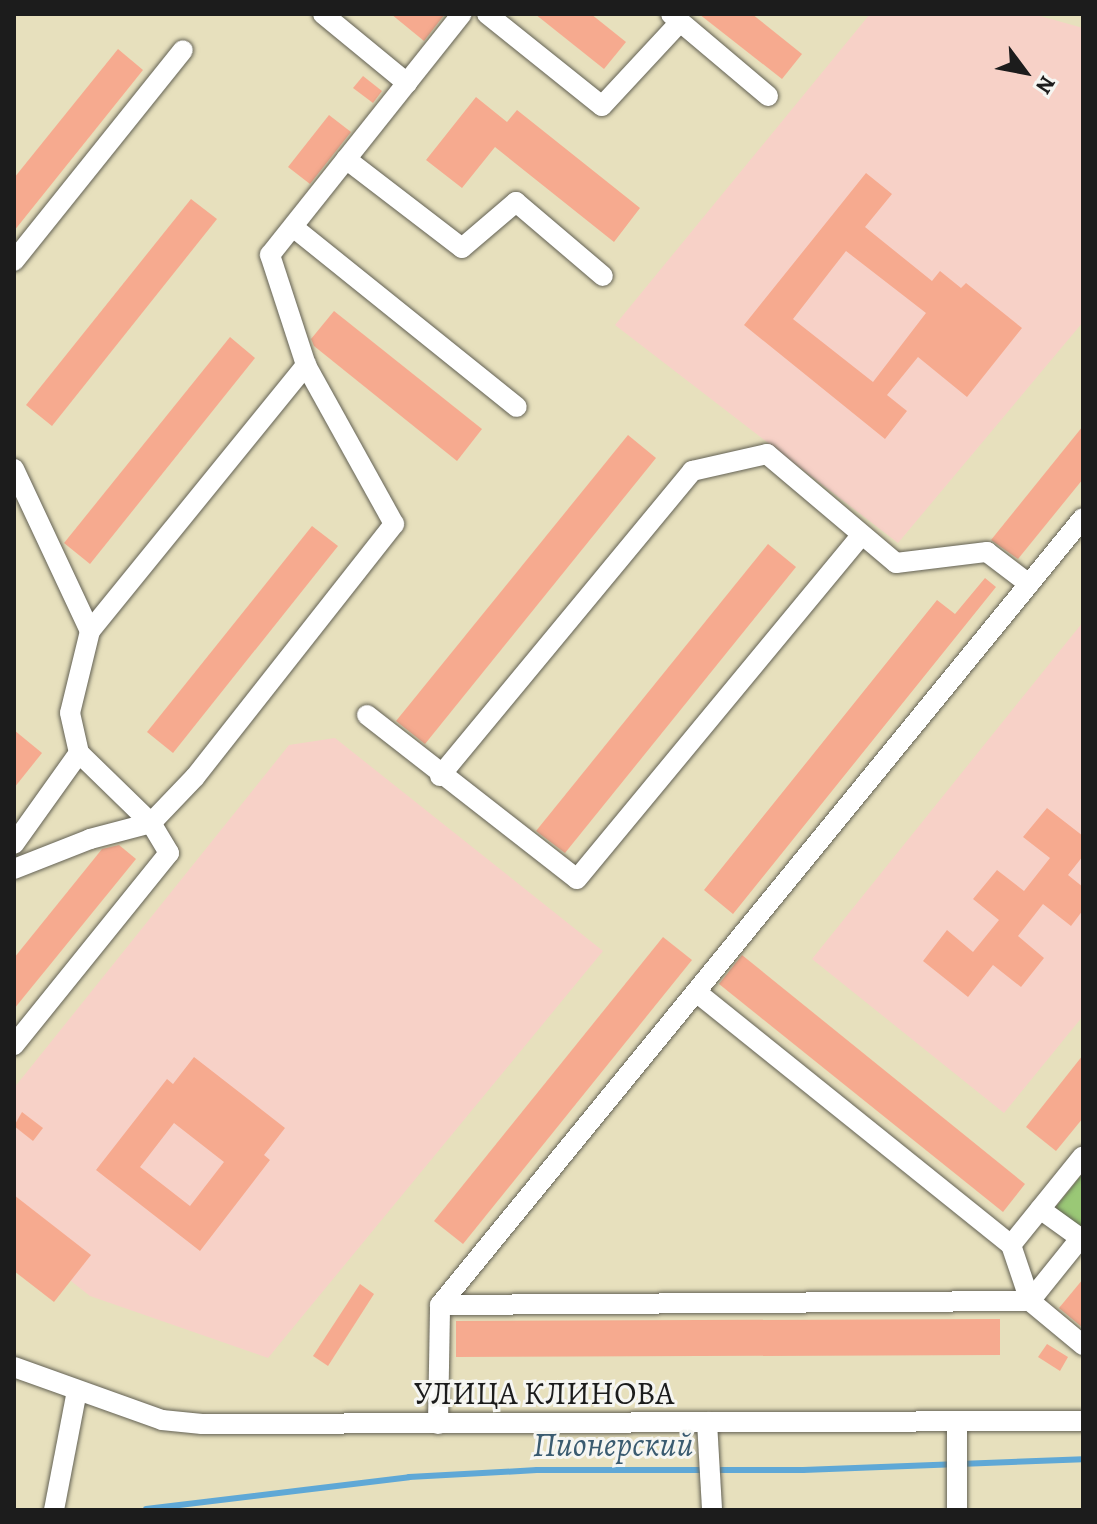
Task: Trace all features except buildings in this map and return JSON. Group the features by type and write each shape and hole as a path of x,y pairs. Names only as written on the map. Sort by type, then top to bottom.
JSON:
{"street":[{"path":"323,14 407,83"},
{"path":"14,869 90,839 151,823 195,777 394,524 306,365 270,255 462,14"},
{"path":"487,14 602,106 675,18 768,96"},
{"path":"14,261 183,50"},
{"path":"346,159 462,248 516,202 603,276"},
{"path":"293,227 517,407"},
{"path":"14,1045 169,853 151,823 79,753 70,713 90,631 306,365"},
{"path":"440,776 692,471 767,454 860,537 896,563 987,552 1029,584"},
{"path":"14,469 90,631"},
{"path":"438,1424 440,1305 1083,518"},
{"path":"367,715 440,776 577,879 860,537"},
{"path":"14,844 79,753"},
{"path":"696,992 1011,1245 1030,1301 1083,1345"},
{"path":"1011,1245 1083,1156"},
{"path":"440,1305 1030,1301 1081,1240 1040,1209"},
{"name":"УЛИЦА КЛИНОВА","path":"14,1367 162,1420 202,1424 1083,1421"},
{"path":"54,1510 77,1391"},
{"path":"957,1421 957,1510"},
{"path":"707,1422 712,1510"}],"shaded area":[{"path":"870,14 1033,14 1083,28 1083,322 898,543 615,325"},
{"path":"1083,622 1083,1016 1004,1113 812,959"},
{"path":"335,738 603,951 268,1358 90,1296 14,1236 14,1088 289,745"}],"green space":[{"path":"1083,1173 1083,1227 1080,1227 1055,1208"}],"waterway":[{"name":"Пионерский","path":"146,1509 409,1477 537,1470 803,1470 1083,1459"}]}
